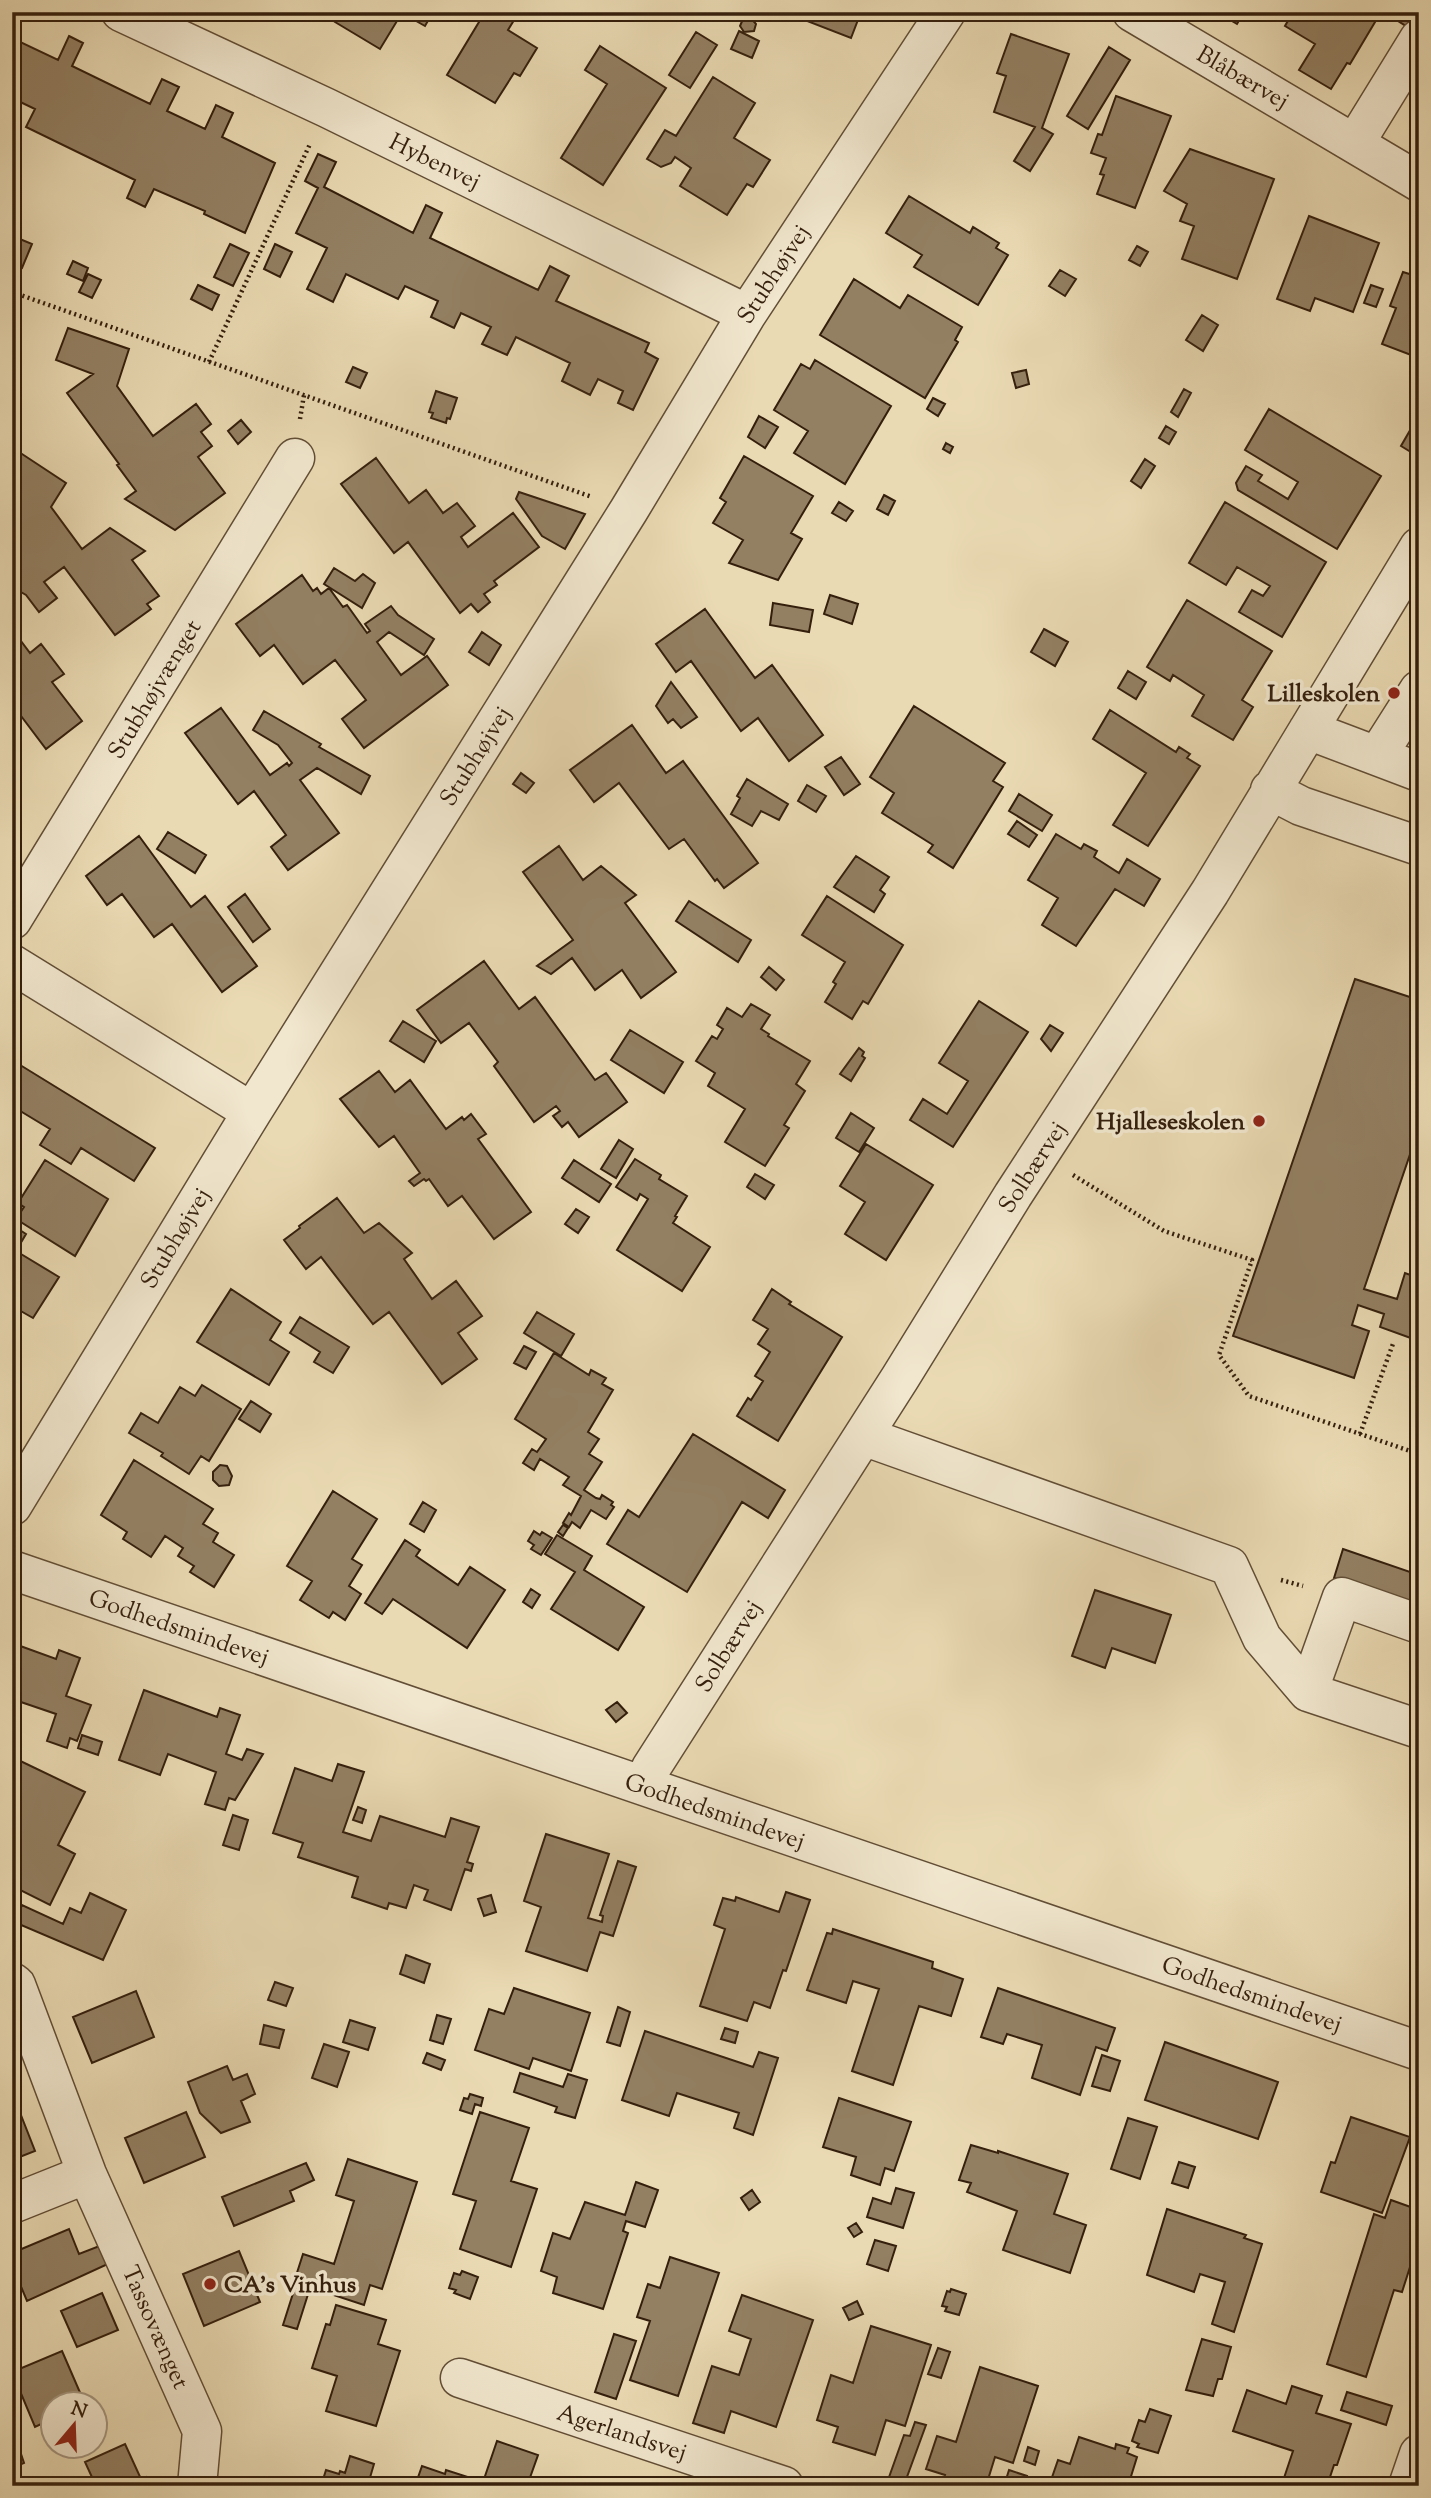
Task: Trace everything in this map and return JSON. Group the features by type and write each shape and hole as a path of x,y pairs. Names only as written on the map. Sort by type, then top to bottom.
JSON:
{"street":[{"name":"Hybenvej","path":"121,12 327,108 747,314"},
{"name":"Stubhøjvej","path":"12,1506 252,1112 629,510 747,314 946,12"},
{"name":"Blåbærvej","path":"1132,12 1419,181"},
{"path":"1355,143 1419,39"},
{"name":"Stubhøjvænget","path":"12,920 295,458"},
{"name":"Solbærvej","path":"643,1786 651,1768 688,1709 1040,1154 1210,892 1419,547"},
{"path":"1377,756 1419,690"},
{"path":"1308,730 1419,772"},
{"path":"1270,790 1301,806 1419,846"},
{"path":"12,964 252,1112"},
{"path":"863,1436 1229,1566 1262,1638 1308,1692 1419,1729"},
{"name":"Godhedsmindevej","path":"12,1570 1419,2051"},
{"path":"1308,1692 1342,1598 1419,1624"},
{"name":"Tassovænget","path":"12,1982 16,1985 87,2174 202,2431 197,2486"},
{"path":"12,2204 87,2174"},
{"name":"Agerlandsvej","path":"460,2378 784,2486"},
{"path":"1408,2486 1419,2454"}],"path":[{"path":"209,362 327,108"},
{"path":"12,292 629,510"},
{"path":"1040,1154 1164,1231 1252,1260 1219,1355 1249,1396 1419,1454"},
{"path":"1360,1434 1394,1341"},
{"path":"1229,1566 1342,1598"}],"building":[{"path":"341,12 433,12 425,26 409,17 407,20 400,16 380,49 335,22"},
{"path":"443,12 459,12 455,19"},
{"path":"474,12 519,12 508,30 537,48 520,76 514,73 495,103 447,75 482,17"},
{"path":"810,12 861,12 851,38 807,21"},
{"path":"1228,12 1244,12 1237,24 1225,17"},
{"path":"1293,12 1381,12 1350,64 1347,63 1331,89 1299,70 1315,44 1285,26"},
{"path":"1384,12 1415,12 1406,26"},
{"path":"751,18 756,24 754,31 744,32 740,26 743,19"},
{"path":"739,31 759,41 752,58 731,49"},
{"path":"696,32 717,45 690,88 669,75"},
{"path":"1011,34 1069,54 1042,128 1053,134 1030,171 1014,161 1035,127 994,112 1006,76 997,73"},
{"path":"69,36 83,43 72,66 150,104 162,79 179,87 167,111 205,129 216,105 233,113 222,137 275,163 245,233 204,214 205,211 154,189 145,207 127,198 135,180 26,127 35,109 12,98 12,38 58,60"},
{"path":"600,46 666,88 603,185 561,158 607,84 585,70"},
{"path":"1109,47 1130,60 1088,129 1067,116"},
{"path":"713,77 755,103 734,138 770,160 753,187 747,184 727,215 680,186 691,168 675,157 671,163 661,167 647,159 665,130 676,136"},
{"path":"1116,96 1171,116 1135,208 1097,194 1104,175 1100,174 1106,158 1091,153 1098,134 1102,135"},
{"path":"1190,149 1274,179 1237,279 1182,259 1194,226 1180,221 1187,204 1164,191"},
{"path":"318,154 336,162 324,187 413,233 426,205 442,213 430,238 538,290 550,266 569,276 556,301 649,343 645,352 658,359 633,410 618,403 623,391 598,379 590,395 562,381 570,363 516,337 507,355 482,344 491,327 461,313 454,328 431,317 438,301 405,286 398,299 346,274 333,302 307,289 327,248 296,233 318,188 305,181"},
{"path":"909,196 970,233 973,227 999,243 996,248 1008,255 978,305 914,267 922,255 886,233"},
{"path":"1309,216 1379,243 1353,312 1315,298 1310,311 1277,299"},
{"path":"15,237 32,244 22,268 12,264 12,244"},
{"path":"230,244 249,253 233,286 214,277"},
{"path":"275,244 292,252 280,277 264,269"},
{"path":"1137,246 1148,252 1140,266 1129,260"},
{"path":"73,261 88,268 83,281 67,274"},
{"path":"1060,270 1076,279 1065,296 1049,286"},
{"path":"1403,272 1419,277 1419,358 1382,344 1396,308 1390,306"},
{"path":"88,274 101,280 92,298 79,292"},
{"path":"854,279 900,308 908,295 962,327 955,340 958,342 925,398 820,335"},
{"path":"198,285 219,295 212,310 191,299"},
{"path":"1371,285 1383,289 1376,307 1364,303"},
{"path":"1202,315 1218,325 1203,351 1186,340"},
{"path":"68,328 129,349 117,386 153,436 196,404 211,424 201,432 212,446 198,457 225,493 175,530 125,499 136,491 67,393 93,374 56,360"},
{"path":"815,360 891,406 845,484 794,453 808,431 774,410 801,364 810,369"},
{"path":"353,367 367,373 360,388 346,382"},
{"path":"1026,370 1029,384 1016,388 1012,373"},
{"path":"1184,389 1191,393 1178,417 1171,412"},
{"path":"436,391 457,398 446,423 431,418 433,413 429,412"},
{"path":"933,398 945,404 938,416 927,409"},
{"path":"1269,409 1381,476 1337,549 1238,490 1236,483 1246,466 1262,475 1258,481 1288,499 1298,482 1245,450"},
{"path":"759,416 778,427 765,448 748,437"},
{"path":"241,420 251,432 238,444 228,431"},
{"path":"1416,420 1419,422 1419,457 1401,446"},
{"path":"1166,426 1176,432 1169,444 1159,438"},
{"path":"946,443 953,447 950,453 943,449"},
{"path":"19,452 66,483 51,507 82,549 110,528 145,551 132,560 159,596 147,604 151,609 115,635 64,567 44,582 57,598 39,612 26,595 12,587 12,538 19,536 12,528 12,462"},
{"path":"744,456 813,496 791,533 802,539 778,580 729,563 743,540 713,523 726,502 720,498"},
{"path":"376,458 409,503 426,490 443,513 457,503 475,526 461,537 468,547 513,513 539,547 494,581 497,585 484,594 490,602 478,612 471,604 460,613 408,542 394,553 341,484"},
{"path":"1145,459 1155,466 1141,488 1131,481"},
{"path":"519,492 585,514 565,549 542,536 516,499"},
{"path":"884,495 895,501 888,515 877,509"},
{"path":"839,502 853,511 846,521 832,513"},
{"path":"1225,502 1326,562 1282,637 1239,612 1252,590 1263,596 1270,586 1237,567 1226,585 1189,563"},
{"path":"334,568 355,581 363,574 375,583 362,608 324,584"},
{"path":"302,575 313,591 317,588 321,594 329,588 343,607 347,605 367,633 370,631 365,624 391,606 398,615 434,639 424,655 389,632 377,642 401,675 427,656 448,685 364,748 342,719 366,700 335,660 303,684 274,645 260,656 236,624"},
{"path":"830,595 858,604 852,624 824,614"},
{"path":"1187,600 1272,651 1242,700 1253,707 1233,740 1192,716 1204,695 1173,675 1170,681 1147,667"},
{"path":"773,603 813,610 809,632 770,625"},
{"path":"705,609 755,678 772,665 823,735 789,761 758,718 741,731 691,661 676,672 656,644"},
{"path":"12,629 30,653 41,644 64,674 52,682 82,721 46,749 12,704"},
{"path":"1044,629 1068,642 1055,666 1031,652"},
{"path":"482,632 501,645 489,665 469,652"},
{"path":"1128,671 1146,682 1136,699 1118,688"},
{"path":"671,682 697,717 681,728 673,719 668,723 656,706"},
{"path":"914,706 1005,763 993,781 1003,787 953,868 928,852 933,845 882,813 894,793 870,777"},
{"path":"221,708 270,775 287,763 289,766 292,763 278,745 253,730 264,711 370,776 361,794 317,768 300,780 339,833 288,870 271,847 286,835 254,791 238,804 185,733"},
{"path":"1110,710 1176,752 1179,747 1190,754 1187,758 1200,766 1148,846 1113,825 1146,773 1093,739"},
{"path":"632,725 666,773 683,761 758,863 724,888 717,879 715,881 684,839 669,849 619,783 594,802 570,770"},
{"path":"841,757 860,784 844,795 825,767"},
{"path":"521,773 534,783 526,793 513,784"},
{"path":"747,779 788,804 779,820 761,811 752,826 731,814"},
{"path":"807,785 826,796 816,812 798,801"},
{"path":"1019,794 1052,815 1042,831 1009,811"},
{"path":"1017,821 1037,835 1029,847 1008,834"},
{"path":"168,832 206,855 195,873 157,849"},
{"path":"1056,834 1081,849 1084,844 1097,851 1094,857 1119,873 1127,859 1160,879 1144,906 1115,889 1076,946 1042,925 1058,898 1028,880"},
{"path":"139,836 191,907 205,896 257,966 222,992 172,924 154,937 122,894 107,905 86,876"},
{"path":"559,846 583,880 601,866 636,895 625,903 676,972 641,998 622,970 595,990 572,958 551,974 537,966 573,940 523,872"},
{"path":"856,856 889,877 880,890 885,894 874,912 834,887"},
{"path":"245,894 270,929 253,942 228,907"},
{"path":"827,896 903,945 868,1004 863,1001 852,1019 825,1002 845,962 802,935"},
{"path":"689,901 751,940 738,962 676,921"},
{"path":"484,961 519,1009 535,997 595,1080 606,1073 627,1102 579,1137 568,1122 562,1127 553,1116 560,1111 556,1106 534,1122 494,1066 498,1062 469,1023 441,1043 417,1010"},
{"path":"769,967 784,980 776,990 761,977"},
{"path":"1355,979 1419,1000 1419,1128 1364,1289 1397,1299 1405,1273 1419,1278 1419,1341 1380,1327 1384,1314 1358,1305 1352,1325 1369,1331 1354,1378 1233,1336"},
{"path":"979,1001 1028,1032 953,1147 910,1120 923,1099 947,1114 968,1081 939,1063"},
{"path":"751,1004 770,1015 761,1029 769,1034 768,1036 810,1061 796,1084 805,1091 784,1125 789,1128 765,1166 725,1142 745,1109 708,1086 715,1073 696,1061 712,1036 717,1039 723,1029 717,1025 727,1008 742,1017"},
{"path":"403,1021 436,1041 424,1062 390,1041"},
{"path":"1050,1025 1063,1033 1051,1051 1041,1039"},
{"path":"630,1030 683,1062 664,1093 611,1060"},
{"path":"859,1048 864,1052 862,1056 865,1058 851,1081 840,1074"},
{"path":"12,1060 155,1148 134,1181 81,1148 71,1164 40,1145 50,1129 12,1106"},
{"path":"379,1071 395,1092 410,1080 446,1129 471,1114 486,1134 478,1139 531,1212 494,1239 462,1196 448,1206 429,1179 424,1179 414,1186 409,1181 420,1173 394,1136 379,1147 340,1099"},
{"path":"851,1113 874,1128 859,1152 836,1138"},
{"path":"619,1140 633,1149 616,1178 601,1169"},
{"path":"866,1144 933,1185 886,1260 845,1234 865,1202 840,1186"},
{"path":"635,1159 661,1175 659,1179 687,1196 673,1223 710,1247 682,1291 617,1250 648,1199 640,1194 637,1200 616,1187"},
{"path":"45,1160 108,1199 75,1256 16,1219 24,1207 18,1203"},
{"path":"574,1160 611,1184 599,1202 562,1178"},
{"path":"755,1174 774,1185 765,1199 747,1187"},
{"path":"337,1198 364,1233 379,1223 412,1253 404,1259 432,1299 456,1281 482,1316 458,1333 477,1359 442,1384 389,1312 373,1324 321,1257 306,1269 284,1240"},
{"path":"576,1209 589,1217 578,1233 565,1224"},
{"path":"12,1225 26,1234 16,1251 59,1277 33,1318 12,1306"},
{"path":"231,1289 281,1322 270,1340 289,1352 269,1385 197,1342"},
{"path":"772,1289 791,1302 789,1304 842,1337 778,1441 737,1416 763,1381 755,1376 770,1352 758,1344 768,1329 753,1320"},
{"path":"537,1312 574,1334 561,1356 524,1333"},
{"path":"300,1317 349,1347 333,1373 314,1362 320,1352 290,1333"},
{"path":"524,1346 536,1352 526,1369 514,1363"},
{"path":"554,1353 589,1375 591,1370 606,1378 602,1384 613,1390 588,1432 599,1439 589,1454 602,1462 584,1490 596,1498 600,1499 602,1495 613,1502 611,1505 614,1507 606,1519 591,1510 580,1528 572,1522 569,1527 563,1523 569,1513 571,1515 581,1496 563,1485 569,1477 540,1459 534,1470 523,1463 532,1449 537,1452 546,1439 515,1419"},
{"path":"202,1385 241,1409 209,1461 201,1456 189,1474 161,1456 163,1453 129,1433 141,1413 158,1423 180,1387 195,1396"},
{"path":"251,1401 271,1414 260,1432 239,1419"},
{"path":"693,1434 785,1490 768,1518 742,1502 687,1592 607,1544 628,1510 639,1517"},
{"path":"134,1460 213,1509 203,1524 218,1533 213,1542 234,1555 214,1587 190,1572 194,1566 178,1556 183,1548 165,1536 151,1557 123,1539 127,1532 101,1515"},
{"path":"220,1465 227,1466 232,1476 229,1485 219,1486 213,1480 213,1472"},
{"path":"333,1491 377,1519 352,1559 362,1565 349,1586 361,1594 345,1620 333,1612 329,1618 300,1600 312,1581 287,1566"},
{"path":"423,1502 436,1510 424,1532 410,1524"},
{"path":"563,1525 568,1528 563,1536 558,1532"},
{"path":"534,1531 552,1538 541,1555 531,1549 534,1545 528,1541"},
{"path":"557,1535 592,1556 584,1570 644,1607 618,1650 551,1609 575,1572 545,1554"},
{"path":"405,1540 420,1550 416,1556 458,1585 470,1567 505,1590 467,1648 393,1599 382,1614 365,1603"},
{"path":"1343,1549 1419,1575 1409,1603 1334,1578"},
{"path":"531,1589 540,1595 532,1608 523,1602"},
{"path":"1095,1590 1171,1615 1155,1663 1112,1648 1105,1668 1072,1656"},
{"path":"12,1643 56,1659 59,1650 80,1658 66,1696 91,1705 77,1741 70,1738 67,1748 47,1741 56,1714 12,1699"},
{"path":"144,1690 217,1717 220,1708 240,1715 226,1754 242,1760 247,1749 263,1754 235,1800 229,1798 225,1810 205,1804 216,1772 168,1754 160,1775 119,1760"},
{"path":"617,1702 627,1713 616,1722 606,1710"},
{"path":"82,1735 102,1742 98,1755 78,1748"},
{"path":"12,1757 85,1792 58,1845 75,1854 50,1905 12,1886"},
{"path":"338,1764 364,1772 343,1832 371,1841 380,1816 445,1837 451,1818 479,1827 467,1862 473,1864 471,1871 465,1869 451,1910 424,1900 428,1890 414,1885 406,1908 389,1903 387,1909 352,1897 358,1877 298,1857 303,1843 273,1833 295,1768 332,1781"},
{"path":"358,1807 366,1810 362,1823 353,1820"},
{"path":"233,1815 248,1820 239,1850 223,1845"},
{"path":"546,1834 609,1854 588,1918 602,1922 603,1916 600,1915 618,1861 636,1867 613,1936 600,1932 587,1971 526,1951 541,1907 524,1901"},
{"path":"786,1892 810,1900 786,1971 783,1970 770,2008 754,2002 747,2021 700,2006 725,1929 714,1925 723,1898 735,1901 736,1897 779,1912"},
{"path":"90,1893 126,1910 103,1960 14,1922 22,1905 63,1924 70,1908 81,1913"},
{"path":"491,1895 496,1912 484,1916 478,1899"},
{"path":"833,1929 933,1962 932,1968 963,1979 951,2016 919,2006 893,2085 852,2071 879,1989 853,1981 846,2003 807,1990 827,1933 832,1934"},
{"path":"406,1955 430,1964 424,1983 400,1974"},
{"path":"275,1982 293,1988 286,2006 268,2000"},
{"path":"514,1988 590,2013 571,2071 533,2058 529,2069 475,2050 489,2009 504,2014"},
{"path":"998,1988 1115,2028 1107,2051 1096,2047 1080,2095 1032,2078 1042,2045 1007,2034 1003,2044 981,2037"},
{"path":"136,1991 154,2037 92,2063 73,2017"},
{"path":"618,2007 630,2012 620,2046 607,2042"},
{"path":"437,2015 451,2019 443,2044 430,2040"},
{"path":"350,2020 375,2028 368,2050 343,2042"},
{"path":"264,2025 284,2030 279,2048 260,2044"},
{"path":"725,2028 738,2032 735,2043 721,2039"},
{"path":"645,2031 753,2067 759,2052 778,2058 753,2135 734,2128 739,2113 677,2093 669,2116 622,2100"},
{"path":"1165,2042 1278,2082 1258,2139 1145,2100"},
{"path":"324,2044 349,2052 337,2087 312,2078"},
{"path":"427,2053 445,2060 441,2070 423,2063"},
{"path":"1102,2055 1120,2061 1110,2091 1092,2086"},
{"path":"227,2066 233,2080 247,2074 255,2094 241,2101 250,2122 221,2133 200,2113 188,2082"},
{"path":"520,2073 563,2087 568,2074 587,2080 575,2118 555,2112 557,2107 514,2092"},
{"path":"470,2094 483,2098 481,2106 475,2104 472,2114 460,2110 464,2098 468,2099"},
{"path":"839,2098 911,2122 894,2171 885,2168 880,2185 851,2175 856,2157 823,2147"},
{"path":"17,2105 35,2151 12,2160 12,2107"},
{"path":"186,2112 205,2157 144,2183 125,2138"},
{"path":"480,2112 529,2128 511,2181 537,2189 511,2267 460,2249 476,2201 453,2194"},
{"path":"1351,2117 1410,2137 1382,2213 1321,2192 1331,2162 1335,2163"},
{"path":"1128,2118 1157,2127 1140,2179 1111,2169"},
{"path":"971,2145 1068,2174 1054,2214 1086,2225 1070,2273 1003,2250 1017,2211 967,2192 971,2183 959,2180"},
{"path":"348,2159 417,2182 382,2289 370,2285 364,2305 294,2282 303,2254 334,2264 354,2201 336,2195"},
{"path":"1179,2162 1195,2167 1188,2188 1172,2183"},
{"path":"306,2163 314,2180 290,2191 294,2201 234,2226 222,2197"},
{"path":"636,2182 658,2190 645,2227 626,2221 623,2231 628,2233 603,2309 553,2293 557,2277 541,2271 553,2233 570,2239 585,2202 625,2215"},
{"path":"896,2188 914,2193 903,2228 867,2217 873,2198 891,2204"},
{"path":"752,2190 760,2202 749,2210 741,2198"},
{"path":"1391,2200 1419,2210 1419,2239 1402,2292 1394,2290 1366,2377 1327,2364 1374,2214 1385,2218"},
{"path":"1167,2209 1246,2235 1244,2238 1262,2244 1234,2332 1212,2324 1225,2282 1200,2274 1194,2292 1147,2275"},
{"path":"856,2223 862,2232 854,2237 848,2228"},
{"path":"69,2229 79,2254 102,2245 110,2263 27,2301 12,2265 12,2253"},
{"path":"875,2240 896,2246 888,2271 867,2264"},
{"path":"239,2251 260,2302 204,2326 183,2274"},
{"path":"670,2257 719,2273 678,2396 630,2380 650,2321 637,2317 648,2284 660,2288"},
{"path":"462,2271 478,2277 470,2299 454,2293 456,2290 449,2288 454,2273 460,2275"},
{"path":"296,2284 310,2288 297,2329 283,2325"},
{"path":"951,2289 966,2294 959,2315 945,2311 947,2307 942,2306 947,2291 950,2292"},
{"path":"102,2293 118,2330 77,2347 61,2311"},
{"path":"742,2295 813,2320 776,2427 731,2411 724,2433 693,2423 712,2366 739,2375 751,2339 729,2331"},
{"path":"857,2301 863,2314 849,2320 843,2308"},
{"path":"336,2305 386,2320 378,2344 400,2351 376,2426 326,2411 337,2376 312,2368 326,2324 330,2325"},
{"path":"871,2326 931,2345 905,2426 886,2420 875,2455 833,2442 838,2427 817,2420 831,2375 853,2383"},
{"path":"614,2334 636,2341 616,2399 595,2392"},
{"path":"1202,2339 1231,2347 1222,2379 1218,2379 1213,2396 1186,2390"},
{"path":"938,2348 950,2352 941,2378 928,2374"},
{"path":"62,2351 79,2390 38,2390 38,2426 35,2427 12,2372"},
{"path":"980,2367 1038,2386 1013,2463 995,2457 986,2486 967,2486 926,2469 937,2436 956,2442"},
{"path":"1292,2386 1322,2396 1316,2413 1351,2424 1327,2486 1308,2486 1284,2478 1293,2451 1233,2431 1247,2390 1286,2404"},
{"path":"1347,2392 1392,2406 1386,2425 1341,2410"},
{"path":"1150,2409 1171,2416 1158,2453 1137,2447 1139,2444 1132,2441 1139,2420 1145,2422"},
{"path":"915,2422 926,2425 904,2485 888,2480 904,2435 910,2436"},
{"path":"1079,2437 1115,2449 1116,2444 1129,2448 1127,2453 1137,2457 1128,2486 1049,2486 1058,2460 1070,2464"},
{"path":"497,2441 538,2455 527,2486 415,2486 422,2466 445,2474 446,2470 483,2482"},
{"path":"125,2444 141,2479 146,2477 150,2486 96,2486 85,2462 108,2460 108,2452"},
{"path":"1028,2447 1039,2451 1035,2465 1024,2461"},
{"path":"19,2448 24,2463 12,2468 12,2451"},
{"path":"350,2456 374,2464 369,2481 385,2486 321,2486 326,2470 345,2473"},
{"path":"1009,2470 1027,2476 1024,2486 1004,2486"}],"place":[{"name":"Lilleskolen","path":"1394,693"},
{"name":"Hjalleseskolen","path":"1259,1121"},
{"name":"CA's Vinhus","path":"210,2284"}]}
